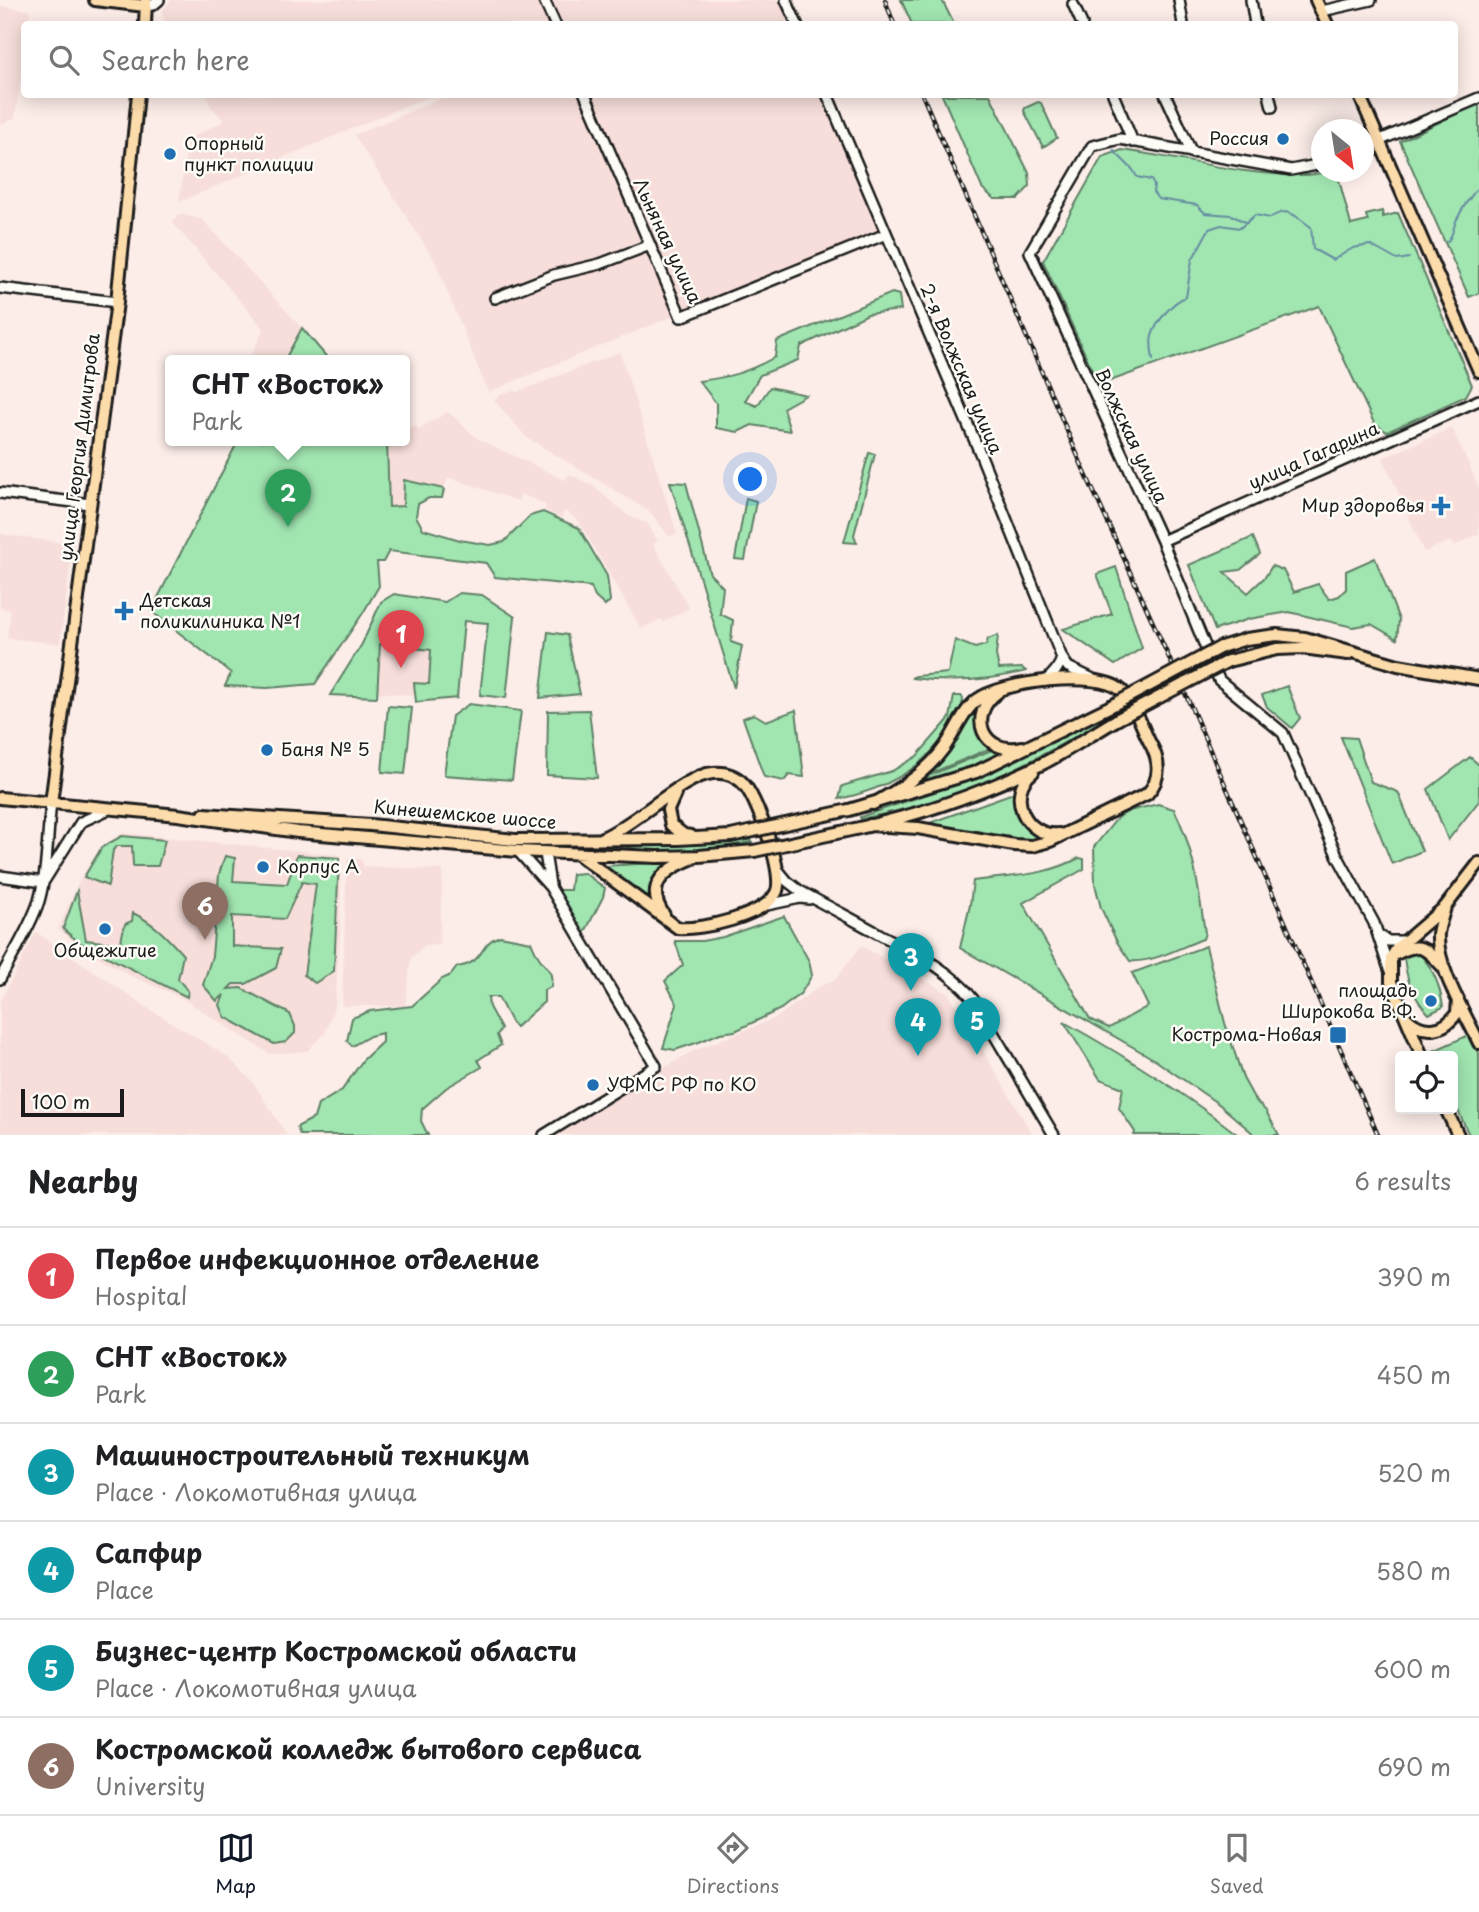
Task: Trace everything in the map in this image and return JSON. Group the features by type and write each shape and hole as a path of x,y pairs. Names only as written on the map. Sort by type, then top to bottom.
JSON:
{"main road":[{"path":"95,0 145,3 145,21"},
{"path":"1316,0 1326,21"},
{"name":"улица Георгия Димитрова","path":"51,803 117,302 138,98"},
{"path":"1361,98 1479,371"},
{"path":"873,804 975,772 1111,706 1221,647 1246,639 1277,635 1305,638 1398,665 1479,679"},
{"path":"668,920 659,906 656,894 658,882 668,870 699,856 754,851 855,829 960,798 1046,762 1118,719 1228,661 1277,649 1361,654"},
{"path":"870,825 918,828 1032,846 1147,794 1156,785 1158,774 1153,747 1126,696 1114,685 1093,679 1057,678 989,693 972,705 930,765 873,804"},
{"path":"1003,688 992,696 983,710 981,727 985,736 996,746 1009,750 1034,744"},
{"path":"1046,762 1023,781 1020,806 1031,827 1051,835 1065,833"},
{"path":"579,855 678,928 693,929 767,905 777,892 778,870 760,818 746,787 726,773 702,775 627,826 595,840"},
{"path":"678,790 668,810 671,825 684,835 708,838"},
{"name":"Кинешемское шоссе","path":"0,798 177,815 298,832 518,851 579,855 699,856"},
{"name":"Кинешемское шоссе","path":"177,815 238,815 515,839 595,840 708,838 749,832 873,804"},
{"path":"1420,1051 1391,982 1391,958 1396,948 1445,907 1479,863"},
{"path":"1445,907 1438,933 1439,947 1445,969 1479,1043"},
{"path":"1391,958 1406,949 1420,947 1445,969"},
{"path":"1404,1016 1423,1029 1433,1030 1443,1026 1457,1013 1458,997"},
{"path":"1448,1114 1458,1135"}],"street":[{"path":"145,3 152,5 159,0"},
{"path":"544,0 554,21"},
{"path":"786,0 796,21"},
{"path":"1179,0 1182,21"},
{"path":"1251,0 1254,21"},
{"path":"1322,11 1371,0"},
{"path":"1073,4 1081,21"},
{"name":"Льняная улица","path":"587,98 681,317 886,234"},
{"name":"2-я Волжская улица","path":"829,98 980,453 1062,658"},
{"path":"1114,98 1133,142"},
{"path":"1167,98 1192,153"},
{"path":"1270,98 1272,107"},
{"path":"1374,142 1479,98"},
{"name":"Волжская улица","path":"1311,166 1291,170 1120,139 1091,146 1030,252 1162,541 1219,680 1283,733 1337,855 1379,935 1389,970"},
{"path":"495,298 554,275 600,264 650,245"},
{"path":"0,288 117,302"},
{"name":"улица Гагарина","path":"1162,541 1479,400"},
{"path":"0,494 90,504"},
{"path":"1062,658 1068,667 1093,679"},
{"path":"1044,681 1052,676 1062,658"},
{"path":"0,979 32,918 43,882 51,803"},
{"path":"43,882 81,822 107,810"},
{"path":"518,851 550,887 656,1066 544,1135"},
{"path":"545,853 550,887"},
{"path":"778,870 794,886 818,901 919,955 961,984 1054,1135"},
{"path":"0,876 43,882"},
{"path":"767,905 800,898 818,901"},
{"path":"1379,935 1388,942 1408,940 1420,947"}],"shaded area":[{"path":"171,0 541,0 550,21 164,21 162,11"},
{"path":"549,0 783,0 792,21 558,21"},
{"path":"0,6 30,10 28,21 21,21 21,73 15,118 0,124"},
{"path":"207,98 424,98 179,202 188,139 224,121"},
{"path":"442,98 824,98 881,231 488,392 435,261 354,135"},
{"path":"181,214 203,220 302,328 287,355 251,355 264,329 172,222"},
{"path":"620,352 677,534 669,536 650,512 526,437 494,400 513,390 517,392"},
{"path":"448,412 478,439 565,480 569,474 593,486 629,516 648,524 658,541 653,544 689,608 663,622 661,619 641,629 578,520 565,511 561,518 545,510 546,505 521,494 518,501 448,477 444,489 404,480 403,506 389,507 387,446 410,446 410,428 416,425 418,429"},
{"name":"Мир здоровья","path":"1452,428 1479,487 1479,534 1454,546 1450,541 1424,552 1383,458"},
{"path":"0,534 73,544 60,644 7,638 11,610 0,608"},
{"path":"446,611 437,697 360,691 364,645"},
{"path":"123,833 341,855 340,933 335,1005 325,1033 307,1051 270,1054 182,998 129,975 81,947 58,929 79,881 101,846"},
{"path":"347,858 361,859 364,866 443,870 439,945 425,945 411,958 405,1006 342,1006"},
{"path":"36,932 151,1010 227,1056 252,1081 287,1135 0,1135 0,1002"},
{"path":"861,946 948,993 1033,1135 550,1135 693,1051 776,1018 817,988 836,979"}],"green space":[{"path":"901,0 942,0 952,21 911,21"},
{"path":"943,98 992,98 1029,173 1030,186 1018,199 994,199 982,188"},
{"path":"1038,102 1041,103 1057,138 1043,147 1024,111"},
{"path":"1479,103 1479,293 1469,297 1400,141"},
{"path":"1122,150 1255,172 1311,174 1311,182 1340,182 1351,225 1368,221 1366,215 1382,211 1383,217 1398,213 1472,385 1466,396 1387,432 1374,423 1319,306 1099,385 1043,261 1102,157"},
{"path":"892,293 899,295 901,310 868,314 801,346 798,360 760,375 745,401 757,406 770,387 806,395 783,408 790,431 752,425 738,432 716,428 716,403 699,381 730,376 756,367 775,357 777,341"},
{"path":"302,328 325,355 287,355"},
{"path":"235,446 387,446 389,507 403,506 404,480 444,489 442,498 429,498 418,504 416,516 423,529 460,540 490,545 504,542 530,516 543,512 579,528 607,576 610,601 605,606 595,597 591,587 495,577 486,563 389,551 383,562 377,562 379,586 315,684 267,688 225,686 231,673 151,611"},
{"path":"869,453 875,454 854,535 857,543 844,542"},
{"path":"670,482 686,483 710,574 723,587 720,614 733,620 731,642 742,646 734,688"},
{"path":"746,498 756,501 745,560 735,559"},
{"path":"1253,537 1260,554 1240,570 1224,572 1248,593 1272,566 1283,570 1294,592 1318,584 1329,599 1339,596 1346,589 1346,571 1375,558 1399,620 1397,639 1371,624 1353,627 1289,612 1249,619 1215,630 1189,565"},
{"path":"1116,567 1142,648 1115,665 1063,629 1112,614 1097,574"},
{"path":"459,593 482,595 515,617 506,698 480,695 488,623 464,621 457,698 416,702 414,683 429,684 431,650 380,644 377,697 330,695 362,644 381,602 394,594 445,602"},
{"path":"548,632 567,635 580,694 540,698"},
{"path":"998,635 996,655 999,669 1022,668 1026,671 969,680 911,678 948,673 955,640 975,648 986,645 988,639"},
{"path":"1287,686 1300,718 1292,728 1267,707 1262,695"},
{"path":"954,696 963,698 957,717 940,742 916,766 888,783 839,799 842,786 892,771 917,756 950,718"},
{"path":"981,703 985,742 991,748 922,777 973,711"},
{"path":"469,704 521,711 512,780 444,775 452,716"},
{"path":"388,706 412,708 405,774 382,772"},
{"path":"589,710 597,778 547,775 548,711"},
{"path":"796,710 804,777 789,775 784,781 764,777 743,718 754,714 766,721"},
{"path":"1112,712 1113,714 1057,747 980,785 923,804 861,819 860,817 987,774"},
{"path":"1341,737 1356,738 1371,782 1398,792 1422,851 1392,864"},
{"path":"994,749 1005,755 904,792 918,780"},
{"path":"1470,757 1479,765 1479,801 1448,840 1428,789"},
{"path":"1016,792 1017,808 1022,820 1044,839 1019,842 924,825"},
{"path":"1158,804 1174,809 1181,824 1195,870 1205,933 1203,939 1167,954 1148,960 1130,961 1117,942 1101,908 1095,884 1094,847 1118,817 1129,811"},
{"path":"122,836 165,840 158,866 133,866 132,846 117,846 113,850 108,886 84,877 102,847"},
{"path":"752,842 699,851 625,852 628,847"},
{"path":"297,855 339,858 334,971 315,983 304,975 316,884 302,882 285,919 232,916 232,946 281,949 276,968 246,984 233,984 228,989 241,988 290,1014 295,1033 286,1042 274,1044 225,1017 220,1005 224,995 217,1001 203,985 212,956 219,874 225,856 235,858 233,881 287,884"},
{"path":"1079,858 1084,859 1084,869 1023,903 1090,1019 1109,1028 1148,1006 1132,973 1206,946 1225,1023 1243,1078 1279,1135 1255,1135 1220,1105 1152,1058 960,948 973,881 1040,872"},
{"path":"672,862 651,895 651,904 603,866"},
{"path":"584,873 605,888 584,934 556,890 570,890 572,874"},
{"path":"77,891 86,940 120,944 125,924 132,921 133,913 141,917 160,931 183,955 178,979 188,991 187,997 80,943 63,929"},
{"path":"784,916 809,961 812,975 801,993 781,1009 735,1031 720,1033 675,1050 663,1048 677,1004 665,981 683,965 675,941 702,941 723,937"},
{"path":"500,936 531,942 551,973 551,987 544,990 544,1002 516,1027 498,997 488,997 489,1007 501,1029 497,1035 501,1045 478,1060 482,1067 446,1088 422,1109 421,1121 428,1135 300,1135 297,1127 314,1118 318,1105 342,1090 363,1060 382,1042 382,1033 352,1046 347,1041 352,1018 370,1011 412,1006 442,979 451,975 457,967 473,961 488,943"},
{"path":"1418,951 1435,977 1442,999 1443,1007 1429,1014 1415,995 1405,965 1404,956"},
{"path":"1064,1022 1153,1075 1238,1135 1134,1135 1135,1132 1119,1108 1123,1088 1100,1079"},
{"path":"1471,1034 1479,1053 1479,1135 1469,1135 1458,1110 1458,1051 1433,1051"}],"waterway":[{"path":"1113,150 1137,177 1151,180 1154,185 1153,192 1158,199 1197,205 1205,213 1231,215 1247,223"},
{"path":"1447,242 1463,208 1479,187"},
{"path":"1153,360 1151,342 1154,330 1171,307 1186,297 1192,260 1209,229 1221,225 1240,228 1255,215 1270,218 1287,212 1311,227 1313,249 1333,260 1353,248 1370,245 1397,260 1409,258"}],"railway":[{"path":"885,0 893,21"},
{"path":"924,98 1083,468 1189,702 1378,1135"}],"place":[{"name":"Россия","path":"1283,139"},
{"name":"Опорный пункт полиции","path":"170,154"},
{"name":"Мир здоровья","path":"1441,506"},
{"name":"СНТ «Восток»","path":"288,527"},
{"name":"Детская поликилиника №1","path":"124,611"},
{"name":"Первое инфекционное отделение","path":"401,668"},
{"name":"Баня № 5","path":"267,750"},
{"name":"Корпус А","path":"263,867"},
{"name":"Общежитие","path":"105,929"},
{"name":"Костромской колледж бытового сервиса","path":"205,940"},
{"name":"Машиностроительный техникум","path":"911,991"},
{"name":"площадь Широкова В.Ф.","path":"1431,1001"},
{"name":"Кострома-Новая","path":"1338,1035"},
{"name":"Бизнес-центр Костромской области","path":"977,1055"},
{"name":"Сапфир","path":"918,1056"},
{"name":"УФМС РФ по КО","path":"593,1085"}]}
